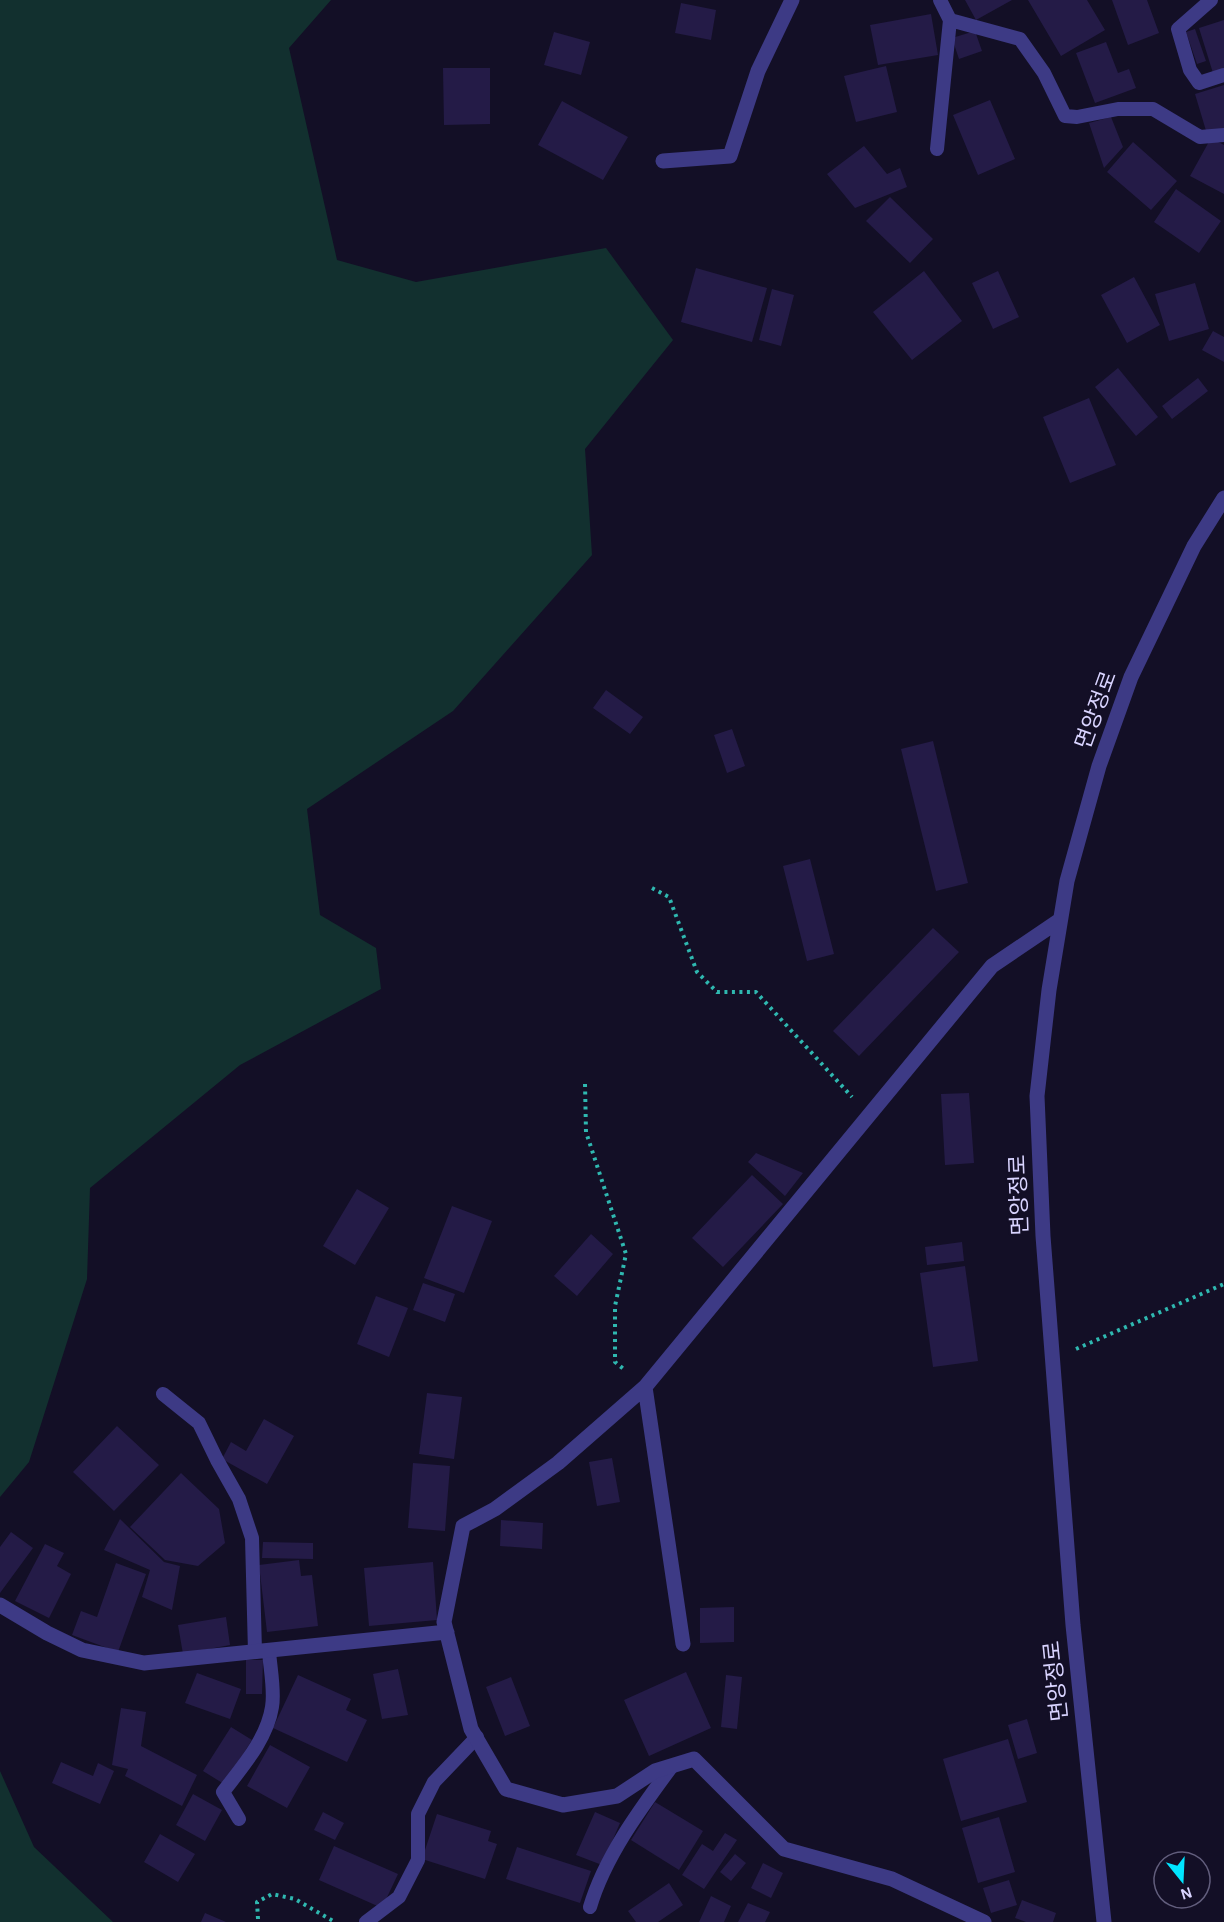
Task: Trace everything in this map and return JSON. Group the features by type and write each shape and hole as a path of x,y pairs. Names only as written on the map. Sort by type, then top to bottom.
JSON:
{"street":[{"path":"663,161 729,156 758,71 792,0"},
{"name":"면앙정로","path":"1104,1922 1072,1625 1042,1236 1037,1096 1049,990 1067,880 1099,766 1131,677 1194,546 1224,498"},
{"path":"984,1922 892,1880 784,1849 694,1759 656,1771 617,1796 562,1805 506,1790 471,1728 444,1622 463,1526 495,1509 558,1463 645,1388 992,966 1060,920"},
{"path":"645,1388 683,1644"},
{"path":"0,1605 47,1633 82,1650 144,1663 447,1632"}],"lane":[{"path":"937,149 950,20 940,0"},
{"path":"1211,0 1178,30 1191,70 1199,83 1224,75"},
{"path":"950,20 1020,39 1044,73 1065,116 1077,117 1118,109 1153,109 1200,136 1224,135"},
{"path":"163,1394 199,1422 239,1499 252,1538 262,1651 272,1706 266,1728 245,1763 223,1792 239,1819"},
{"path":"366,1922 399,1897 418,1860 418,1814 434,1782 477,1737"},
{"path":"590,1907 596,1887 636,1814 672,1766"}],"path":[{"path":"652,888 669,897 697,972 717,992 756,992 869,1115"},
{"path":"585,1084 586,1132 626,1254 615,1306 615,1362 645,1388"},
{"path":"1052,1360 1224,1284"},
{"path":"258,1918 256,1902 272,1894 295,1899 335,1922"}],"green space":[{"path":"0,0 331,0 289,48 337,260 416,282 606,248 673,340 585,449 592,555 453,711 307,809 320,915 376,948 381,989 240,1065 90,1188 87,1279 29,1462 0,1497"},
{"path":"0,1771 34,1847 113,1922 0,1922"}],"building":[{"path":"965,0 1012,0 976,20"},
{"path":"1028,0 1087,0 1105,30 1061,56"},
{"path":"1112,0 1147,0 1159,33 1128,45"},
{"path":"681,3 716,10 711,40 675,33"},
{"path":"931,14 938,55 878,65 870,25"},
{"path":"1224,20 1224,70 1213,73 1199,28"},
{"path":"1195,29 1206,61 1197,64 1186,32"},
{"path":"975,31 982,51 959,59 952,38"},
{"path":"554,32 590,42 581,75 544,65"},
{"path":"1106,42 1118,73 1129,69 1136,88 1095,103 1076,53"},
{"path":"886,66 897,112 856,122 844,76"},
{"path":"443,68 490,68 490,124 444,125"},
{"path":"1224,85 1224,128 1207,134 1195,94"},
{"path":"990,100 1015,159 978,175 953,115"},
{"path":"562,101 628,137 603,180 538,145"},
{"path":"1111,117 1123,147 1104,168 1089,123"},
{"path":"1211,138 1224,145 1224,194 1190,176"},
{"path":"1133,142 1177,181 1151,210 1107,172"},
{"path":"864,146 887,174 900,168 907,187 855,208 827,174"},
{"path":"1176,189 1221,221 1199,253 1154,222"},
{"path":"890,197 933,239 910,263 866,221"},
{"path":"696,268 767,288 752,342 681,322"},
{"path":"924,271 962,321 912,360 873,312"},
{"path":"998,271 1019,317 993,329 972,283"},
{"path":"1134,277 1160,325 1127,343 1101,295"},
{"path":"1195,283 1209,329 1169,341 1155,294"},
{"path":"772,289 794,295 781,346 759,340"},
{"path":"1213,331 1224,337 1224,362 1202,350"},
{"path":"1118,368 1158,417 1136,436 1095,387"},
{"path":"1198,378 1208,391 1172,419 1162,406"},
{"path":"1089,398 1116,465 1070,483 1043,417"},
{"path":"606,690 643,717 630,734 593,708"},
{"path":"732,729 745,766 727,773 714,735"},
{"path":"933,741 968,883 936,891 901,749"},
{"path":"810,859 834,954 807,961 783,866"},
{"path":"933,928 959,952 859,1056 833,1031"},
{"path":"969,1093 974,1163 945,1165 941,1094"},
{"path":"756,1153 803,1173 785,1196 748,1162"},
{"path":"752,1175 783,1204 723,1267 692,1238"},
{"path":"357,1189 389,1208 355,1265 323,1246"},
{"path":"452,1206 492,1221 464,1293 424,1278"},
{"path":"591,1234 613,1254 577,1296 554,1276"},
{"path":"962,1242 964,1261 927,1265 925,1247"},
{"path":"965,1266 978,1361 933,1367 920,1273"},
{"path":"423,1283 455,1294 445,1322 413,1310"},
{"path":"376,1296 408,1308 389,1357 357,1344"},
{"path":"427,1393 462,1397 454,1459 419,1454"},
{"path":"264,1419 294,1436 267,1484 222,1459 231,1442 246,1451"},
{"path":"117,1426 159,1465 114,1511 73,1472"},
{"path":"612,1458 620,1502 597,1506 589,1462"},
{"path":"413,1463 450,1466 445,1531 408,1528"},
{"path":"181,1473 219,1509 225,1543 198,1566 165,1560 130,1527"},
{"path":"120,1519 164,1562 180,1566 172,1610 142,1597 150,1570 104,1550"},
{"path":"501,1520 543,1523 542,1549 500,1546"},
{"path":"11,1532 33,1548 0,1593 0,1547"},
{"path":"263,1542 313,1543 313,1559 262,1558"},
{"path":"45,1544 64,1553 57,1566 71,1574 49,1618 15,1601"},
{"path":"299,1560 301,1576 312,1575 318,1626 267,1632 259,1565"},
{"path":"433,1562 437,1620 369,1626 364,1568"},
{"path":"116,1563 146,1574 118,1652 72,1635 81,1611 97,1617"},
{"path":"734,1607 734,1642 700,1643 700,1608"},
{"path":"226,1617 230,1645 183,1654 178,1625"},
{"path":"246,1660 263,1660 262,1694 246,1694"},
{"path":"398,1669 408,1715 382,1719 373,1674"},
{"path":"686,1672 711,1728 649,1756 624,1700"},
{"path":"197,1673 241,1689 230,1719 185,1703"},
{"path":"298,1675 351,1699 346,1710 367,1720 347,1762 273,1728"},
{"path":"726,1675 742,1677 737,1729 721,1727"},
{"path":"511,1677 530,1726 505,1736 486,1687"},
{"path":"121,1708 146,1712 141,1746 197,1775 182,1806 125,1776 128,1769 112,1765"},
{"path":"1027,1719 1037,1753 1018,1759 1008,1725"},
{"path":"231,1727 252,1740 224,1784 203,1771"},
{"path":"1008,1739 1027,1802 961,1821 943,1759"},
{"path":"270,1745 310,1767 287,1808 247,1786"},
{"path":"61,1762 93,1776 98,1763 114,1771 100,1804 52,1783"},
{"path":"193,1794 222,1810 205,1841 176,1825"},
{"path":"655,1802 703,1831 679,1870 631,1840"},
{"path":"323,1812 344,1823 335,1840 314,1830"},
{"path":"595,1812 620,1823 602,1865 576,1855"},
{"path":"437,1814 491,1831 488,1841 497,1844 485,1879 422,1859"},
{"path":"999,1817 1015,1872 978,1883 962,1828"},
{"path":"725,1833 737,1840 704,1889 682,1875 702,1844 713,1851"},
{"path":"160,1834 195,1854 178,1882 144,1862"},
{"path":"334,1846 398,1874 382,1908 319,1880"},
{"path":"517,1847 591,1871 580,1903 506,1879"},
{"path":"735,1854 746,1863 731,1881 720,1872"},
{"path":"763,1863 783,1873 771,1898 751,1888"},
{"path":"1009,1880 1017,1905 991,1913 983,1888"},
{"path":"669,1883 683,1905 658,1922 636,1922 628,1911"},
{"path":"711,1896 731,1906 724,1922 699,1922"},
{"path":"1022,1900 1056,1913 1053,1922 1026,1922 1015,1918"},
{"path":"748,1903 770,1912 765,1922 738,1922"},
{"path":"205,1913 226,1922 201,1922"}]}
